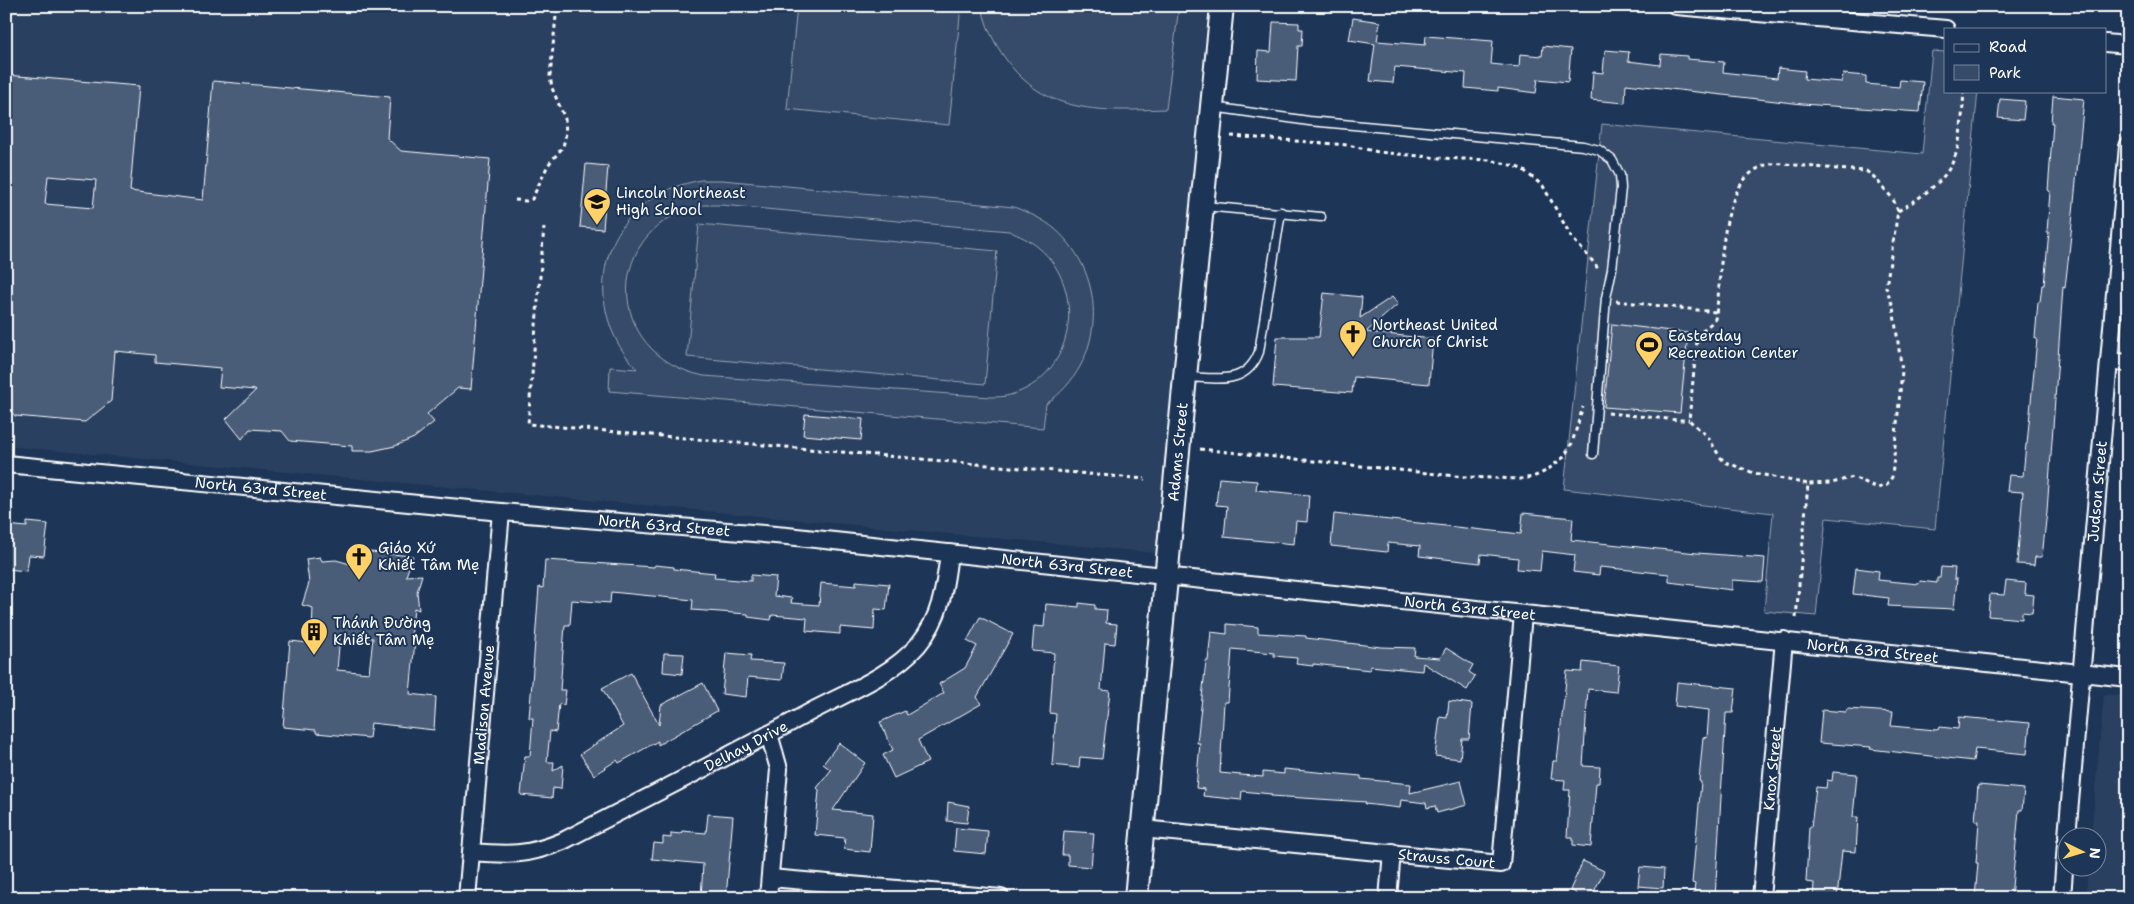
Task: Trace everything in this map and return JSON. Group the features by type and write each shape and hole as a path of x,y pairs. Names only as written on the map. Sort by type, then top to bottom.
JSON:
{"main road":[{"name":"Adams Street","path":"1136,898 1222,6"}],"street":[{"path":"1676,6 1838,13 1944,29"},
{"path":"2106,43 2128,45"},
{"name":"Judson Street","path":"2068,826 2128,146"},
{"path":"2109,361 2128,363"},
{"name":"North 63rd Street","path":"6,464 501,512 787,536 1784,640 2128,678"},
{"name":"Madison Avenue","path":"467,898 501,512"},
{"name":"Delhay Drive","path":"471,852 518,854 551,846 769,734 888,670 909,654 925,636 940,608 945,590 949,553"},
{"name":"Strauss Court","path":"1142,829 1501,864 1523,614"},
{"name":"Knox Street","path":"1761,898 1784,640"},
{"path":"768,898 779,769 769,734"},
{"path":"1388,898 1392,852"},
{"path":"2062,898 2064,876"},
{"path":"770,878 1001,898"}],"lane":[{"path":"1212,107 1309,121 1573,145 1599,150 1607,155 1616,166 1621,188 1612,268 1606,300 1593,454"},
{"path":"1202,205 1322,217"},
{"path":"1185,376 1228,378 1239,376 1255,362 1259,352 1281,212"}],"path":[{"path":"515,200 526,201 532,199 548,165 564,148 565,119 552,88 550,76 557,6"},
{"path":"1898,211 1932,188 1951,166 1959,148 1964,92"},
{"path":"1232,136 1348,145 1378,152 1440,158 1489,160 1522,169 1543,186 1572,238 1596,265 1599,274"},
{"path":"1597,412 1689,420 1708,437 1720,457 1726,462 1754,473 1808,484 1832,483 1853,476 1878,488 1886,485 1892,478 1902,371 1893,307 1886,287 1898,211 1893,199 1874,177 1866,171 1777,164 1767,165 1756,170 1746,178 1738,189 1726,229 1716,312 1711,324 1701,330 1697,340 1689,420"},
{"path":"544,227 528,424 1145,479"},
{"path":"1606,300 1716,312"},
{"path":"1200,449 1465,477 1520,479 1533,477 1546,471 1564,457 1572,443 1584,399"},
{"path":"1796,618 1808,484"}],"shaded area":[{"name":"Lincoln Northeast High School","path":"6,6 1208,6 1157,553 6,446"},
{"path":"2104,694 2128,696 2128,898 2086,898 2087,876 2106,876 2106,826 2092,826"}],"green space":[{"path":"797,6 961,6 949,125 787,109"},
{"path":"982,6 1179,6 1166,109 1098,109 1077,106 1057,100 1038,91 1021,77 1001,52 988,27"},
{"path":"1932,51 1944,52 1944,92 1978,92 1935,529 1826,518 1816,616 1764,611 1773,513 1564,489 1602,124 1922,154"},
{"path":"701,180 722,180 1014,207 1046,222 1073,248 1085,270 1092,294 1093,319 1089,343 1080,366 1066,387 1046,404 1043,428 609,391 610,367 637,369 621,348 610,324 604,300 604,275 610,251 621,228 638,209 661,193","holes":["704,205 1009,231 1028,240 1039,248 1054,265 1064,286 1068,308 1067,330 1061,351 1049,370 1032,385 1010,395 998,397 704,376 671,363 647,343 632,318 628,290 632,262 647,237 671,217"]},
{"path":"699,224 997,251 985,384 687,357"}],"building":[{"path":"1353,18 1380,22 1377,41 1425,45 1426,36 1493,41 1491,64 1519,67 1520,54 1542,56 1543,46 1571,49 1568,82 1538,79 1536,93 1498,88 1498,91 1465,88 1466,73 1395,67 1393,83 1370,81 1375,44 1349,40"},
{"path":"1273,22 1299,23 1299,29 1303,29 1302,46 1298,46 1296,81 1257,79 1258,51 1271,52"},
{"path":"1605,50 1629,52 1628,61 1660,65 1661,54 1687,56 1687,59 1724,62 1723,72 1747,75 1777,78 1778,68 1805,71 1804,79 1842,82 1843,74 1866,76 1866,84 1899,87 1900,80 1923,82 1920,112 1802,104 1626,84 1625,103 1591,100 1593,72 1603,73"},
{"path":"6,75 139,86 130,191 203,200 213,81 390,97 387,138 401,151 490,159 471,389 458,388 427,414 434,422 414,438 395,446 372,451 352,451 352,446 290,441 282,431 250,429 242,439 226,419 256,390 219,387 221,368 155,362 155,355 115,351 111,401 85,422 15,416 6,406","holes":["48,176 96,180 93,208 45,204"]},
{"path":"2053,96 2084,99 2065,288 2063,287 2047,511 2042,557 2035,557 2034,565 2017,564 2023,492 2007,491 2009,475 2023,476 2027,444 2037,339 2035,338 2038,302 2040,302 2042,285 2044,285 2049,232 2047,232 2050,191 2048,191"},
{"path":"2000,99 2025,101 2023,120 1998,118"},
{"path":"586,164 608,166 603,229 580,227"},
{"name":"Northeast United Church of Christ","path":"1324,293 1362,297 1360,318 1392,297 1398,304 1366,332 1433,339 1429,384 1354,377 1352,393 1273,387 1277,337 1319,337"},
{"path":"1612,324 1688,333 1680,413 1604,407"},
{"path":"805,414 863,419 861,440 803,435"},
{"path":"1219,478 1257,481 1256,490 1309,495 1307,522 1296,521 1294,544 1224,537 1227,506 1216,505"},
{"path":"1523,513 1573,518 1571,540 1765,558 1763,582 1732,580 1732,590 1669,582 1669,574 1600,567 1599,575 1573,572 1575,555 1542,551 1540,571 1517,569 1518,558 1481,554 1480,563 1419,556 1420,546 1388,543 1387,552 1331,546 1334,514 1521,534"},
{"path":"27,522 48,524 44,556 29,555 27,571 6,569 6,525 27,527"},
{"name":"Thánh Đường Khiết Tâm Mẹ","path":"359,551 413,556 406,576 422,575 417,592 419,610 414,608 411,639 415,640 410,694 436,697 434,730 371,723 369,738 316,733 316,730 283,727 290,641 309,643 312,631 313,608 302,605 309,583 306,559 320,557 322,561 336,560 354,565","holes":["340,635 373,638 369,673 337,670"]},
{"path":"545,560 654,567 655,565 715,573 714,578 751,581 751,575 776,577 774,596 792,598 791,603 819,605 821,583 856,586 856,581 889,584 886,610 875,609 874,630 840,627 840,634 806,631 807,618 772,615 771,620 748,617 748,614 692,610 693,600 611,592 610,603 572,600 570,625 565,625 560,690 566,690 564,705 559,704 556,732 550,731 547,762 554,762 553,771 563,765 561,789 553,788 552,798 521,795 525,756 530,756 533,718 529,718 539,587 543,588"},
{"path":"1941,567 1955,568 1954,579 1957,579 1954,609 1888,606 1889,598 1853,594 1856,568 1879,571 1878,580 1919,584 1920,581 1937,583 1937,578 1940,578"},
{"path":"2006,581 2026,583 2025,594 2034,595 2032,613 2022,612 2022,619 1988,616 1990,594 2004,595"},
{"path":"1079,603 1095,605 1095,609 1107,610 1106,623 1117,624 1115,644 1105,643 1101,690 1110,691 1102,759 1080,757 1079,768 1052,765 1056,714 1050,713 1054,653 1032,651 1034,626 1044,627 1046,604 1079,607"},
{"path":"980,617 1013,634 977,697 981,704 918,740 928,762 894,778 883,755 893,750 880,722 905,711 907,715 944,693 939,684 965,668 977,646 967,641"},
{"path":"1227,624 1258,627 1258,633 1306,636 1306,638 1381,647 1415,648 1414,656 1440,658 1446,648 1473,665 1469,672 1475,676 1467,690 1423,663 1422,671 1370,666 1370,670 1313,664 1313,666 1296,664 1297,658 1274,656 1274,653 1232,649 1228,702 1224,702 1220,773 1263,777 1263,772 1284,774 1284,769 1361,776 1361,779 1411,784 1410,793 1461,781 1467,805 1437,813 1435,806 1427,808 1426,803 1401,800 1400,808 1365,804 1366,802 1271,796 1271,794 1242,791 1241,800 1203,796 1204,789 1196,788 1200,743 1197,743 1206,661 1208,661 1211,632 1227,634"},
{"path":"664,653 684,654 682,674 663,672"},
{"path":"726,653 751,655 750,661 784,663 782,680 748,677 746,697 722,694"},
{"path":"1583,662 1619,666 1616,692 1588,689 1583,766 1600,767 1599,783 1596,783 1591,847 1573,845 1573,837 1567,837 1570,790 1564,790 1565,780 1551,779 1553,761 1557,761 1567,671 1582,672"},
{"path":"631,673 659,725 661,705 703,683 717,711 658,745 658,741 619,763 617,760 594,775 580,754 623,726 602,688"},
{"path":"1677,682 1736,688 1733,713 1726,713 1715,898 1693,898 1695,884 1692,883 1703,737 1707,738 1709,710 1675,706"},
{"path":"1449,701 1472,704 1469,739 1462,739 1460,759 1435,756 1440,717 1447,718"},
{"path":"1847,709 1893,712 1891,726 1936,730 1940,727 1958,729 1959,717 2030,723 2027,754 1975,749 1973,761 1870,749 1871,747 1819,743 1822,710 1846,712"},
{"path":"839,743 865,763 833,810 873,814 870,852 844,849 845,838 815,835 819,790 817,788 831,770 823,764"},
{"path":"1833,772 1857,774 1853,817 1858,817 1856,852 1842,851 1837,898 1813,898 1814,883 1806,882 1809,827 1811,827 1816,787 1826,788 1827,780 1832,781"},
{"path":"1978,785 2024,789 2022,810 2019,810 2011,898 1975,898 1978,863 1976,863 1979,821 1975,821"},
{"path":"948,802 969,806 967,823 947,821"},
{"path":"708,814 733,816 726,898 701,898 703,864 652,859 654,843 663,844 663,837 671,838 671,833 681,834 682,831 706,833"},
{"path":"956,828 988,831 986,854 954,851"},
{"path":"1064,831 1094,833 1091,867 1068,865 1068,855 1062,855"},
{"path":"1583,861 1604,871 1591,898 1573,898 1576,893 1570,890"},
{"path":"1640,867 1664,869 1663,888 1638,886"}],"place":[{"name":"Lincoln Northeast High School","path":"597,226"},
{"name":"Northeast United Church of Christ","path":"1353,358"},
{"name":"Easterday Recreation Center","path":"1649,369"},
{"name":"Giáo Xứ Khiết Tâm Mẹ","path":"359,581"},
{"name":"Thánh Đường Khiết Tâm Mẹ","path":"314,656"}]}
